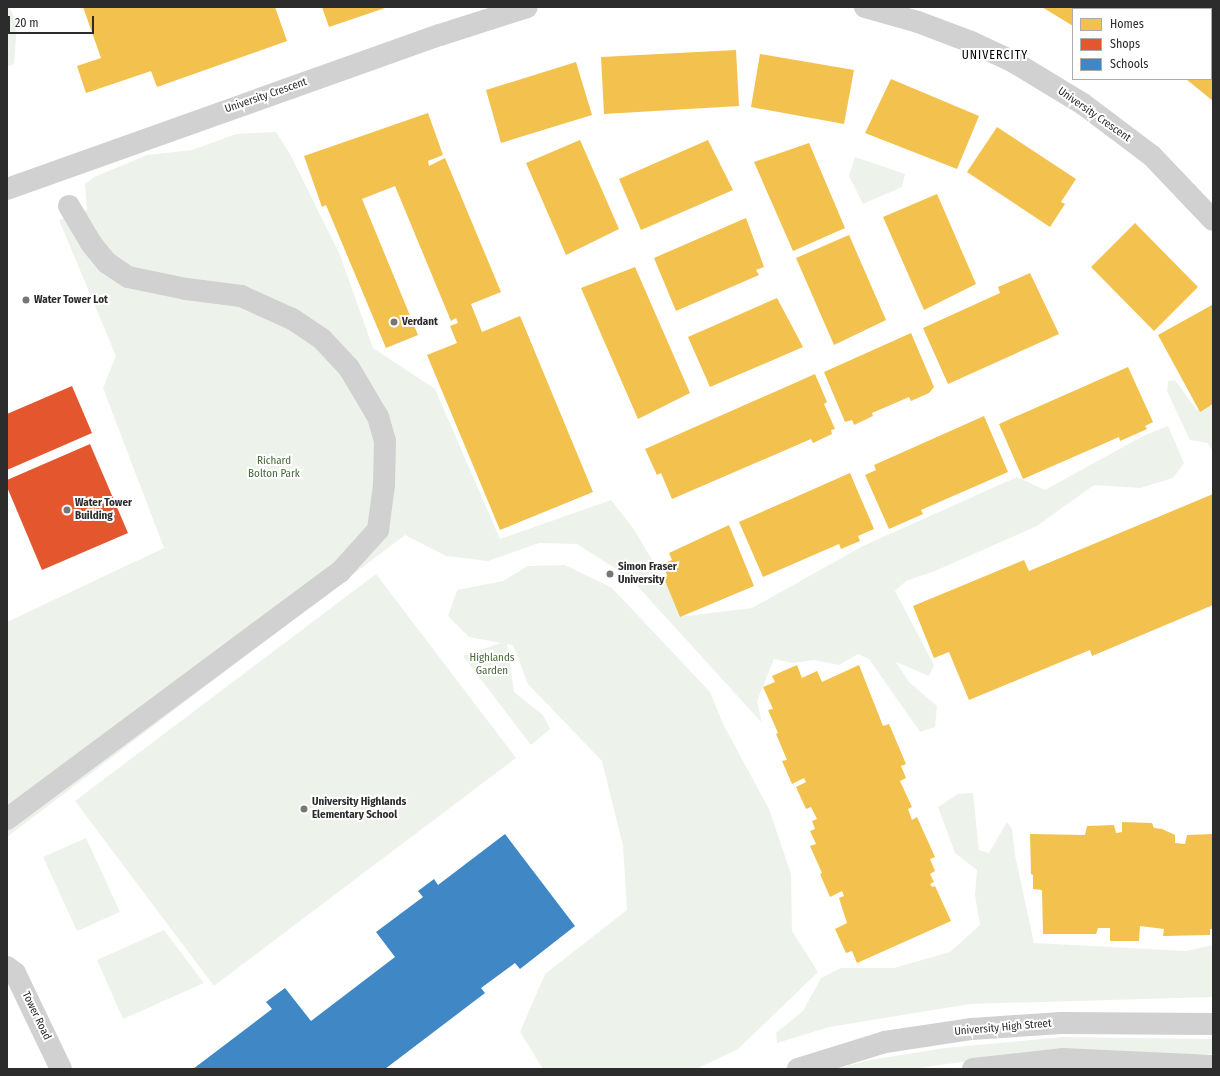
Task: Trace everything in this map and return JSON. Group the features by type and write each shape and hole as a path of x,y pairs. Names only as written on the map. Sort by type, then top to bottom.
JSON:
{"street":[{"name":"University Crescent","path":"7,189 410,45 527,7"},
{"name":"University Crescent","path":"865,7 918,22 971,42 1012,61 1083,104 1152,156 1213,220"},
{"path":"7,819 340,572 378,530 384,485 385,441 378,417 349,368 322,339 292,319 241,296 186,289 128,277 107,263 91,243 69,206"},
{"name":"Tower Road","path":"7,967 15,973 61,1069"},
{"name":"University High Street","path":"798,1069 885,1042 972,1029 1061,1023 1213,1024"},
{"path":"973,1069 1063,1059 1213,1066"}],"green space":[{"path":"7,7 9,7 17,22 14,64 7,67"},
{"name":"Richard Bolton Park","path":"276,132 290,154 340,255 373,348 435,389 500,539 611,500 633,528 686,616 752,608 863,546 1017,477 1045,490 1143,436 1168,426 1184,463 1173,478 1140,488 1094,485 1037,526 935,571 906,581 895,591 934,665 929,676 896,662 909,682 937,706 935,727 920,732 869,659 858,654 839,665 814,660 793,663 774,659 757,701 762,723 630,578 577,544 539,543 488,561 446,556 405,535 7,837 7,622 164,548 103,388 116,356 59,220 87,210 85,184 94,177 147,155 192,150 236,134"},
{"path":"855,157 905,174 902,187 863,204 849,176"},
{"path":"1175,380 1197,410 1213,405 1213,452 1208,443 1190,440 1167,391 1168,381"},
{"name":"Highlands Garden","path":"565,565 612,588 710,692 724,726 769,809 791,874 792,931 818,972 738,1049 696,1069 543,1069 520,1032 545,974 627,910 623,846 602,761 528,684 513,645 507,644 514,692 543,715 550,729 531,745 463,656 501,643 469,637 448,616 457,590 503,581 528,566"},
{"path":"376,574 516,758 214,986 75,801"},
{"path":"973,793 979,850 989,853 1007,822 1012,829 1015,855 1034,943 1186,951 1213,945 1213,997 970,1004 829,1027 777,1043 776,1033 803,1011 821,978 841,968 894,968 950,952 980,925 975,895 977,870 955,853 938,807 958,794"},
{"path":"86,838 120,912 77,931 43,857"},
{"path":"164,930 204,983 123,1019 97,960"},
{"path":"1063,1037 1213,1039 1213,1054 976,1060 912,1069 835,1069 870,1060 945,1048"}],"building: Homes":[{"path":"83,7 275,7 287,41 157,87 151,71 86,93 77,66 101,58"},
{"path":"322,7 388,7 329,27"},
{"path":"1042,7 1124,7 1072,8 1072,25"},
{"path":"1213,21 1213,101 1187,80 1212,80"},
{"path":"736,50 739,106 604,114 601,57"},
{"path":"760,54 854,70 844,124 751,107"},
{"path":"576,62 592,115 501,143 486,90"},
{"path":"891,79 979,116 957,169 865,133"},
{"name":"Verdant","path":"428,113 443,155 428,161 429,166 445,158 501,292 471,304 482,332 520,316 593,492 500,530 427,355 457,343 450,326 458,323 456,318 451,321 395,186 362,199 418,335 386,348 326,205 322,207 304,156"},
{"path":"997,127 1076,179 1061,202 1065,204 1050,227 967,172"},
{"path":"580,140 619,229 566,255 526,163"},
{"path":"708,140 733,190 641,230 619,179"},
{"path":"809,143 845,228 793,251 754,162"},
{"path":"937,194 976,284 924,310 883,217"},
{"path":"746,218 764,267 756,270 759,275 676,311 654,258"},
{"path":"1135,223 1198,287 1154,331 1091,267"},
{"path":"849,235 886,320 834,345 796,258"},
{"path":"635,267 690,393 638,419 581,288"},
{"path":"1030,273 1059,334 948,384 923,328 1000,293 998,287"},
{"path":"777,298 803,347 710,387 688,337"},
{"path":"1212,305 1213,404 1200,412 1158,335"},
{"path":"911,333 934,387 929,393 911,401 909,397 872,413 873,416 854,425 852,420 845,422 824,372"},
{"path":"1128,367 1153,422 1145,426 1147,429 1120,441 1119,437 1023,479 999,424"},
{"path":"815,374 827,402 824,404 835,429 831,430 832,434 813,443 811,439 672,499 661,473 657,475 645,449"},
{"path":"984,416 1008,472 921,510 923,514 889,529 865,475 876,470 874,465"},
{"path":"850,473 874,529 858,536 860,541 841,549 839,544 763,577 739,522"},
{"path":"1213,494 1213,605 1092,656 1090,650 969,700 949,652 934,658 913,606 1024,560 1029,571"},
{"path":"729,525 754,586 680,617 663,576 667,575 662,564 672,560 669,553"},
{"path":"797,665 802,678 817,671 822,682 859,665 883,726 889,724 906,764 901,766 906,778 900,781 912,807 908,809 912,820 917,817 935,857 930,859 935,871 930,874 934,882 930,884 932,887 935,886 951,921 857,963 852,951 846,953 835,929 847,923 839,898 844,896 842,891 830,897 820,874 822,873 810,846 816,844 810,831 815,829 812,821 817,819 811,807 806,809 796,787 806,782 804,778 792,784 782,761 787,760 768,710 773,709 763,687 775,682 772,676"},
{"path":"1122,822 1152,823 1154,828 1162,829 1175,835 1175,843 1185,844 1187,835 1213,834 1213,929 1210,929 1210,935 1163,936 1164,929 1140,926 1139,941 1110,941 1110,928 1098,928 1096,934 1043,934 1042,890 1033,889 1030,834 1085,835 1087,826 1114,825 1116,833 1122,832"}],"building: Shops":[{"path":"72,386 92,433 7,470 7,414"},
{"name":"Water Tower Building","path":"90,444 128,533 42,570 7,487 7,480"}],"building: Schools":[{"path":"505,834 575,926 520,969 515,963 481,988 485,993 385,1069 193,1069 272,1009 266,1002 285,988 311,1021 395,957 376,932 423,897 418,891 434,879 438,885"}],"place":[{"name":"Water Tower Lot","path":"26,300"},
{"name":"Verdant","path":"394,322"},
{"name":"Water Tower Building","path":"67,510"},
{"name":"Simon Fraser University","path":"610,574"},
{"name":"University Highlands Elementary School","path":"304,809"}],"district":[{"name":"UNIVERCITY","path":"995,56"}]}
